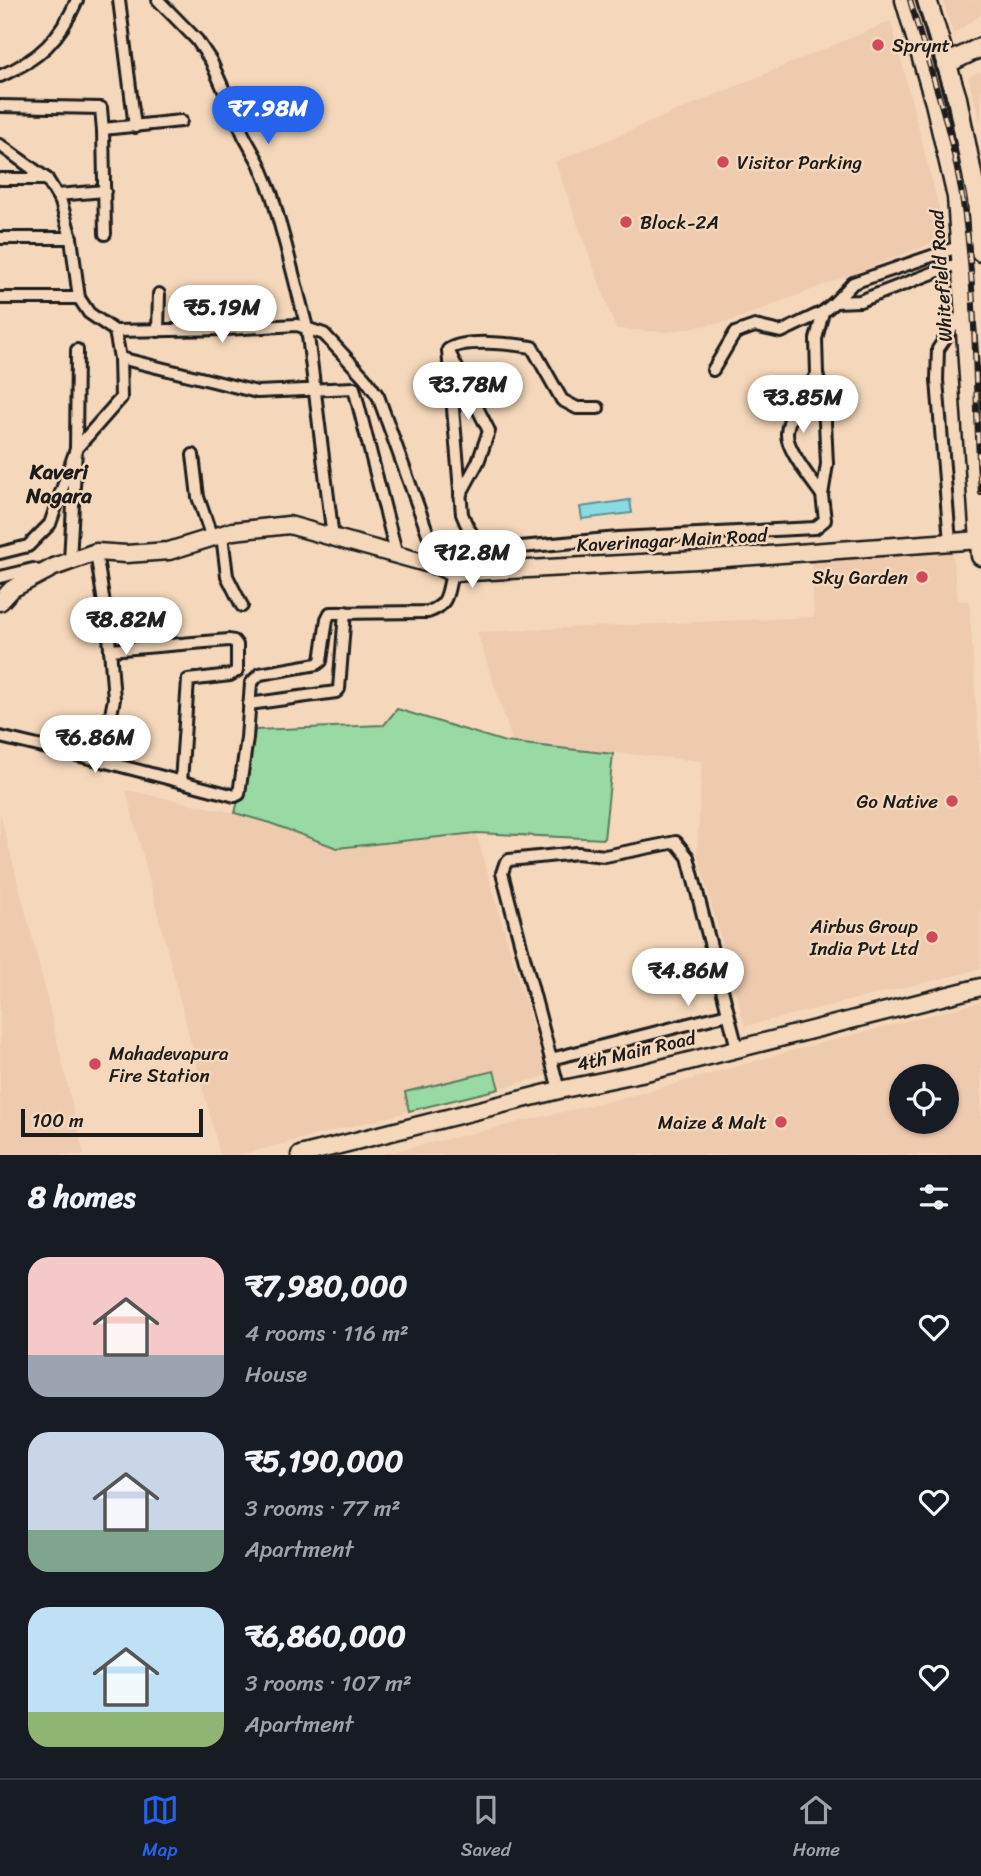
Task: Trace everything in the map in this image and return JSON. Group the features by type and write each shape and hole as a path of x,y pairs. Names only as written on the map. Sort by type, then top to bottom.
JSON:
{"main road":[{"name":"Whitefield Road","path":"905,0 957,197 980,548"},
{"path":"927,0 957,98 976,198 981,252"},
{"path":"946,64 981,47"},
{"path":"948,155 968,150"}],"street":[{"path":"0,76 42,54 63,26 76,0"},
{"path":"119,0 135,127"},
{"path":"159,0 197,40 211,61 244,136 260,163 272,195 307,328 333,538"},
{"path":"0,106 102,108 106,234"},
{"path":"103,131 181,121"},
{"path":"0,145 47,179 57,195 71,238 79,298 89,313 115,331 297,325 324,334 378,396 446,570 443,604 439,608 428,612 330,613 321,661 317,664 260,674 251,683 239,794 231,796 0,737"},
{"path":"0,178 47,179"},
{"path":"57,195 104,191"},
{"path":"0,238 71,238"},
{"path":"713,370 735,333 755,326 781,332 822,312 853,283 961,246"},
{"path":"835,302 860,300 951,266 962,265"},
{"path":"158,331 159,294"},
{"path":"0,298 79,298"},
{"path":"950,542 937,380 938,349 964,309"},
{"path":"448,350 462,514 470,534 499,549 618,538 815,528 825,520 822,495 827,464 824,401 817,374 816,339 822,312"},
{"path":"0,553 28,546 50,524 76,449 121,398 120,358 115,331"},
{"path":"448,350 460,344 515,344 532,347 562,400 577,408 598,408"},
{"path":"70,561 76,449 77,350"},
{"path":"448,350 489,430 478,462 460,496"},
{"path":"120,358 257,392 354,388 397,556"},
{"path":"817,374 790,419 786,436 796,457 822,495"},
{"path":"193,455 198,497 217,536 227,576 242,606"},
{"name":"Kaverinagar Main Road","path":"0,602 12,589 38,571 96,552 126,554 169,551 217,536 289,525 446,570 697,560 950,542 980,548"},
{"path":"0,577 38,571 28,546"},
{"path":"96,552 114,699 102,761"},
{"path":"248,704 336,692 339,689 345,612"},
{"path":"110,650 229,640 237,645 237,671 230,675 188,681 181,782"},
{"path":"559,1090 502,873 509,860 577,853 606,856 676,842 688,857 737,1048"},
{"name":"4th Main Road","path":"300,1155 559,1090 646,1072 981,987"},
{"path":"551,1059 728,1014"}],"shaded area":[{"path":"943,0 981,0 981,15 953,34"},
{"path":"891,21 940,212 935,242 731,321 667,332 616,329 555,162"},
{"path":"981,71 981,123 968,77"},
{"path":"952,549 958,601 969,601 981,774 981,969 745,1026 697,852 702,761 513,743 477,632 814,617 812,562"},
{"path":"126,790 235,813 291,832 476,833 547,1076 239,1155 220,1155"},
{"path":"0,814 36,951 84,1155 0,1155"},
{"path":"981,1002 981,1155 379,1155 639,1094 798,1049"}],"green space":[{"path":"397,709 505,742 613,754 604,839 476,833 337,848 235,813 255,730 384,725"},
{"path":"494,1071 499,1089 409,1111 405,1092"}],"water":[{"path":"630,500 632,513 582,519 580,507"}],"railway":[{"path":"910,0 947,127 964,209 972,290 981,493"}],"place":[{"name":"Sprynt","path":"878,45"},
{"name":"Visitor Parking","path":"723,162"},
{"name":"Block-2A","path":"626,222"},
{"name":"Sky Garden","path":"922,577"},
{"name":"Go Native","path":"952,801"},
{"name":"Airbus Group India Pvt Ltd","path":"932,937"},
{"name":"Mahadevapura Fire Station","path":"95,1064"},
{"name":"Maize & Malt","path":"781,1122"}],"district":[{"name":"Kaveri Nagara","path":"59,484"}]}
